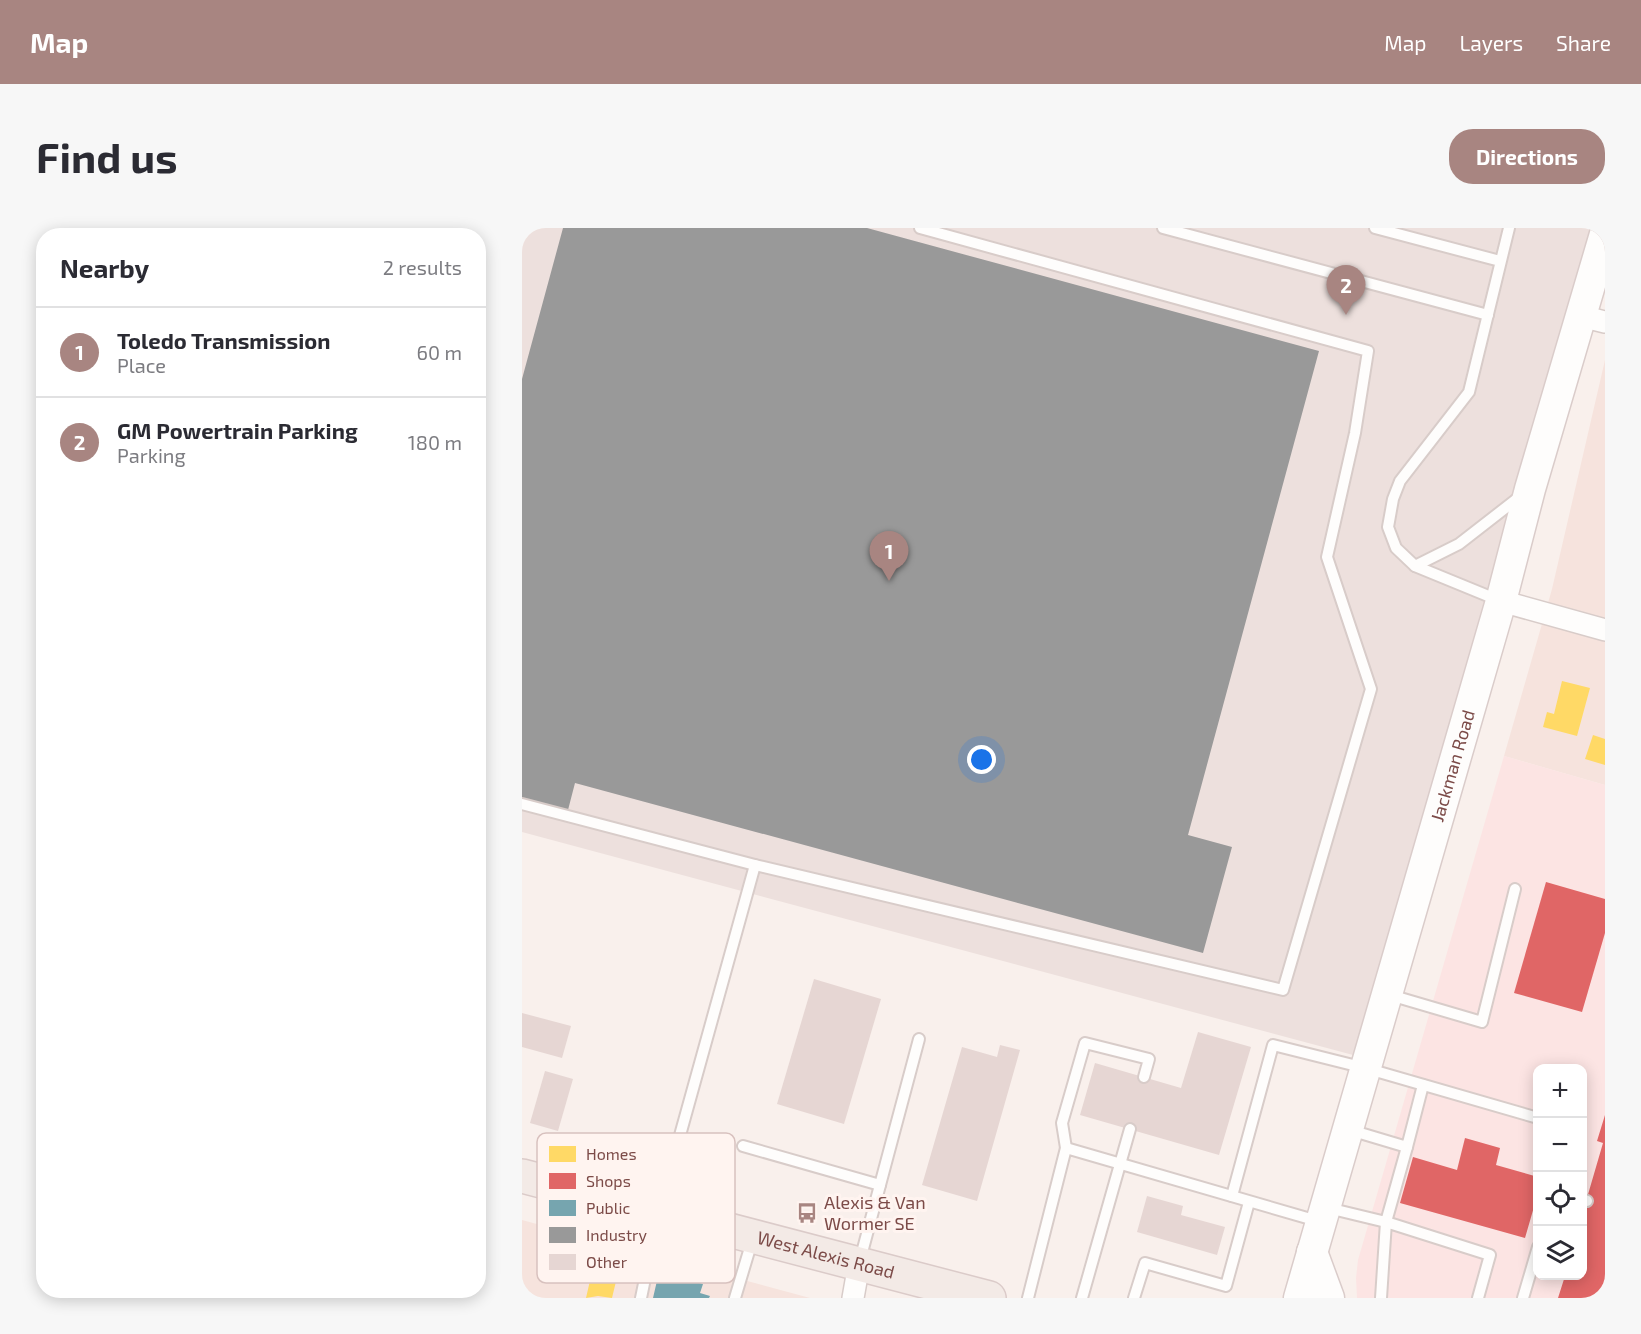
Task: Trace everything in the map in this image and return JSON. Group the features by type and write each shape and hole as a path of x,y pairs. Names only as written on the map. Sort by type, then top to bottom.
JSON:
{"main road":[{"name":"Jackman Road","path":"1299,1298 1501,601 1530,489 1593,319 1605,234"},
{"name":"West Alexis Road","path":"522,1176 537,1180"},
{"name":"West Alexis Road","path":"735,1232 989,1298"},
{"path":"1312,1252 1329,1298"}],"street":[{"path":"1501,601 1605,630"},
{"path":"853,1298 859,1264"}],"lane":[{"path":"522,804 754,866 1283,990 1371,689 1327,557 1355,433 1368,351 920,228"},
{"path":"1162,228 1488,315"},
{"path":"1375,228 1500,261"},
{"path":"1501,601 1415,566 1396,548 1388,526 1393,499 1400,482 1469,392 1509,228"},
{"path":"1415,566 1459,544 1530,489"},
{"path":"681,1133 754,866"},
{"path":"1387,994 1482,1022 1515,889"},
{"path":"859,1264 919,1039"},
{"path":"1028,1298 1066,1149 1062,1123 1085,1043 1149,1059 1144,1077"},
{"path":"1232,1196 1273,1045 1365,1068 1533,1117"},
{"path":"1381,1298 1386,1222 1423,1085"},
{"path":"1082,1298 1130,1129"},
{"path":"1348,1130 1407,1147"},
{"path":"743,1146 880,1185"},
{"path":"1066,1149 1249,1202 1323,1215 1386,1222 1490,1255 1478,1298"},
{"path":"1134,1298 1145,1263 1226,1286 1249,1202"},
{"path":"735,1298 754,1237"},
{"path":"1523,1298 1533,1264"},
{"path":"641,1298 644,1283"}],"shaded area":[{"path":"522,228 1605,228 1368,1059 522,832"},
{"path":"1605,360 1605,785 1504,756 1552,589"},
{"path":"1504,756 1605,785 1605,1298 1357,1298 1358,1260"},
{"path":"522,1220 537,1224 537,1283 735,1283 735,1278 810,1298 522,1298"}],"building: Homes":[{"path":"1562,681 1590,688 1577,736 1543,727 1547,712 1554,714"},
{"path":"1593,735 1605,739 1605,765 1585,759"},
{"path":"589,1283 616,1283 612,1298 598,1296 586,1298"}],"building: Shops":[{"path":"1546,882 1605,899 1605,933 1582,1012 1514,993"},
{"path":"1605,1115 1605,1298 1558,1298 1564,1280 1587,1280 1587,1198 1603,1143 1597,1141"},
{"path":"1465,1138 1500,1148 1496,1165 1533,1176 1533,1210 1525,1238 1400,1203 1413,1157 1457,1170"}],"building: Public":[{"path":"656,1283 699,1283 703,1284 700,1293 710,1296 709,1298 653,1298"}],"building: Industry":[{"path":"563,228 867,228 1319,351 1188,835 1232,847 1203,953 575,783 568,810 522,798 522,379"}],"building: Other":[{"path":"814,979 881,999 844,1124 777,1104"},
{"path":"522,1013 571,1026 562,1058 522,1047"},
{"path":"1198,1032 1251,1047 1219,1155 1080,1115 1095,1063 1181,1088"},
{"path":"1000,1045 1020,1050 977,1201 922,1185 962,1047 997,1057"},
{"path":"545,1071 573,1079 558,1131 530,1123"},
{"path":"1147,1196 1183,1206 1181,1215 1225,1227 1217,1255 1137,1232"}],"place":[{"name":"GM Powertrain Parking","path":"1346,315"},
{"name":"Toledo Transmission","path":"889,581"},
{"name":"Alexis & Van Wormer SE","path":"807,1213"}]}
